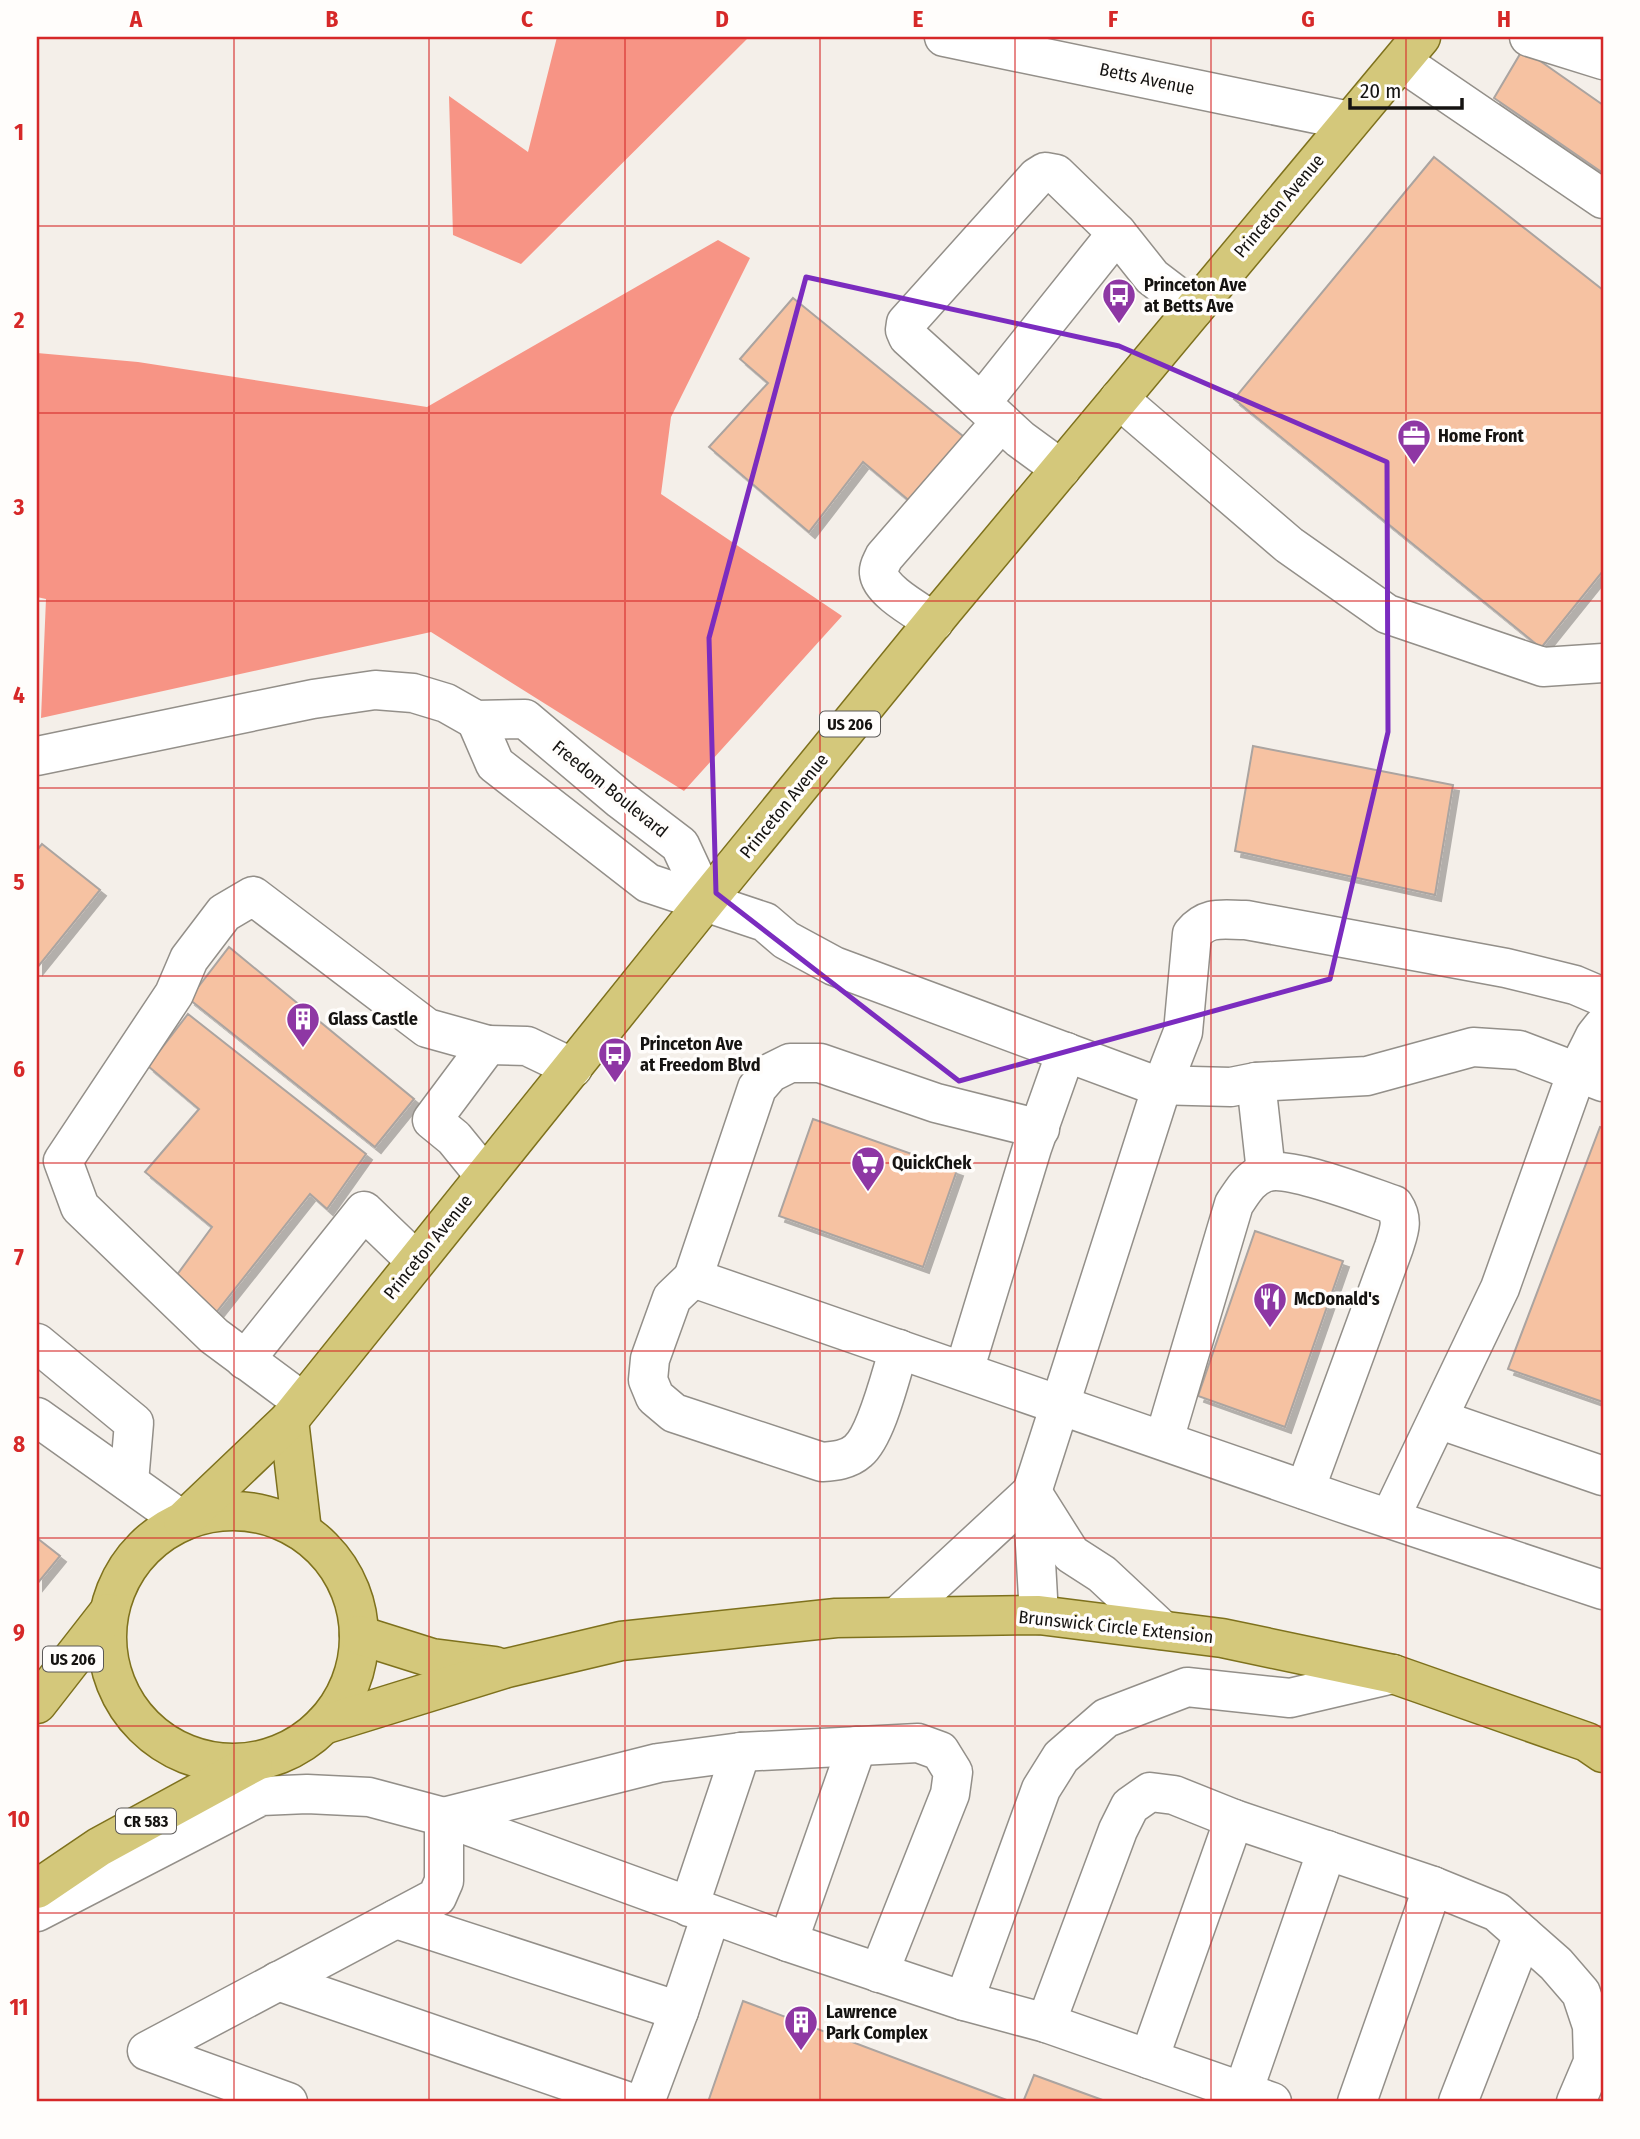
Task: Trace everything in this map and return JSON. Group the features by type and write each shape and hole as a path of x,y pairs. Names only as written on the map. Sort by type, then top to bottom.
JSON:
{"main road":[{"name":"Princeton Avenue","path":"183,1521 296,1411 934,622 1412,49"},
{"path":"296,1411 302,1531"},
{"path":"231,1511 256,1513 280,1520 302,1531 321,1547 337,1566 349,1587 356,1611 359,1635 357,1660 350,1684 338,1706 323,1725 304,1741 282,1753 258,1760 234,1763 197,1757 164,1742 144,1727 128,1708 116,1686 109,1662 106,1638 108,1613 127,1568 143,1549 162,1533 183,1521 207,1514 231,1511"},
{"name":"US 206","path":"37,1704 108,1613"},
{"name":"Brunswick Circle Extension","path":"323,1725 508,1668 621,1641 836,1618 1039,1615 1222,1638 1393,1674 1598,1746"},
{"name":"Brunswick Circle Extension","path":"359,1635 432,1658 508,1668"},
{"name":"CR 583","path":"37,1889 99,1847 258,1760"}],"street":[{"name":"Betts Avenue","path":"944,37 1350,121"},
{"path":"1529,37 1603,60"},
{"path":"1412,49 1603,199"},
{"path":"1061,469 1020,439 908,337 906,323 1037,177 1045,172 1056,174 1117,233 1152,277 1194,309"},
{"path":"934,622 882,583 878,572 884,556 991,413 1117,233"},
{"path":"1119,399 1289,545 1387,614 1543,667 1603,662"},
{"path":"37,756 313,699 375,690 413,693 446,703 475,720 495,764 648,883 765,922 786,940 834,966 1154,1085 1231,1087 1367,1076 1473,1047 1519,1049 1590,1077"},
{"name":"Freedom Boulevard","path":"475,720 525,719 621,800 680,845 706,901"},
{"path":"296,1411 245,1360 214,1336 80,1208 63,1161 174,994 189,959 224,913 253,896 428,1028 488,1045 527,1046 573,1068"},
{"path":"1039,1615 1032,1492 1162,1086 1184,1031 1192,934 1202,923 1211,920 1246,920 1506,968 1574,985 1603,997"},
{"path":"1390,1518 1500,1288 1590,1077 1595,1036 1603,1026"},
{"path":"485,1176 454,1138 432,1120 488,1045"},
{"path":"964,1371 1066,1052"},
{"path":"899,1349 872,1432 859,1451 841,1460 822,1462 674,1413 655,1397 649,1380 650,1359 672,1298 693,1278 757,1088 770,1073 790,1063 820,1063 936,1103 1040,1129"},
{"path":"1256,1083 1266,1172"},
{"path":"1164,1440 1234,1204 1250,1181 1266,1172 1293,1173 1394,1205 1399,1213 1401,1226 1305,1490"},
{"path":"245,1360 364,1211 416,1261"},
{"path":"693,1278 1603,1590"},
{"path":"37,1343 134,1423 129,1482"},
{"path":"37,1417 183,1521"},
{"path":"1438,1419 1603,1476"},
{"path":"898,1616 1032,1492"},
{"path":"1032,1492 1070,1554 1102,1574 1162,1630"},
{"path":"964,2001 1041,1789 1060,1757 1106,1718 1187,1687 1290,1698 1393,1674"},
{"path":"444,1817 657,1763 741,1752 918,1743 940,1751 953,1772 950,1794 879,1973"},
{"path":"788,1942 857,1746"},
{"path":"645,2102 679,2011 700,1911 741,1752"},
{"path":"1046,2023 1118,1830 1130,1806 1150,1792 1174,1795 1234,1819 1433,1886 1497,1912 1556,1964 1581,1993 1592,2026 1593,2062 1576,2102"},
{"path":"37,1912 261,1796 307,1794 369,1797 444,1817 788,1942 964,2001 1046,2023 1257,2097 1327,1850"},
{"path":"288,2102 147,2051 437,1898 444,1881 444,1817"},
{"path":"1149,2059 1234,1819"},
{"path":"1357,2102 1433,1886"},
{"path":"396,1919 679,2011"},
{"path":"1458,2102 1523,1935"},
{"path":"278,1981 629,2102"}],"highlighted area":[{"path":"806,277 1119,346 1387,462 1388,732 1330,979 959,1081 716,893 709,638"}],"shaded area":[{"path":"557,37 749,37 521,264 453,235 449,96 528,152"},
{"path":"718,240 750,258 671,417 661,494 842,616 684,791 431,632 41,718 46,599 37,597 37,353 138,362 427,407"}],"building":[{"path":"1523,49 1603,105 1603,173 1494,98"},
{"path":"1434,157 1603,290 1603,571 1541,648 1234,399"},
{"path":"793,298 964,437 912,503 863,462 809,532 709,447 768,383 740,359"},
{"path":"1253,746 1453,785 1435,895 1235,851"},
{"path":"42,844 100,890 37,968 37,850"},
{"name":"Glass Castle","path":"229,947 414,1099 375,1147 189,999"},
{"path":"188,1014 366,1154 327,1209 310,1194 215,1314 171,1283 212,1227 145,1172 199,1109 148,1066"},
{"name":"QuickChek","path":"813,1119 957,1170 923,1267 779,1216"},
{"path":"1600,1127 1603,1128 1603,1402 1508,1369"},
{"name":"McDonald's","path":"1255,1231 1343,1261 1285,1427 1198,1396"},
{"path":"37,1538 60,1556 37,1584"},
{"name":"Lawrence Park Complex","path":"743,2001 1012,2102 708,2102"},
{"path":"1034,2075 1108,2102 1023,2102"}],"place":[{"name":"Princeton Ave at Betts Ave","path":"1119,325"},
{"name":"Home Front","path":"1414,466"},
{"name":"Glass Castle","path":"303,1049"},
{"name":"Princeton Ave at Freedom Blvd","path":"615,1084"},
{"name":"QuickChek","path":"868,1193"},
{"name":"McDonald's","path":"1270,1329"},
{"name":"Lawrence Park Complex","path":"801,2052"}]}
